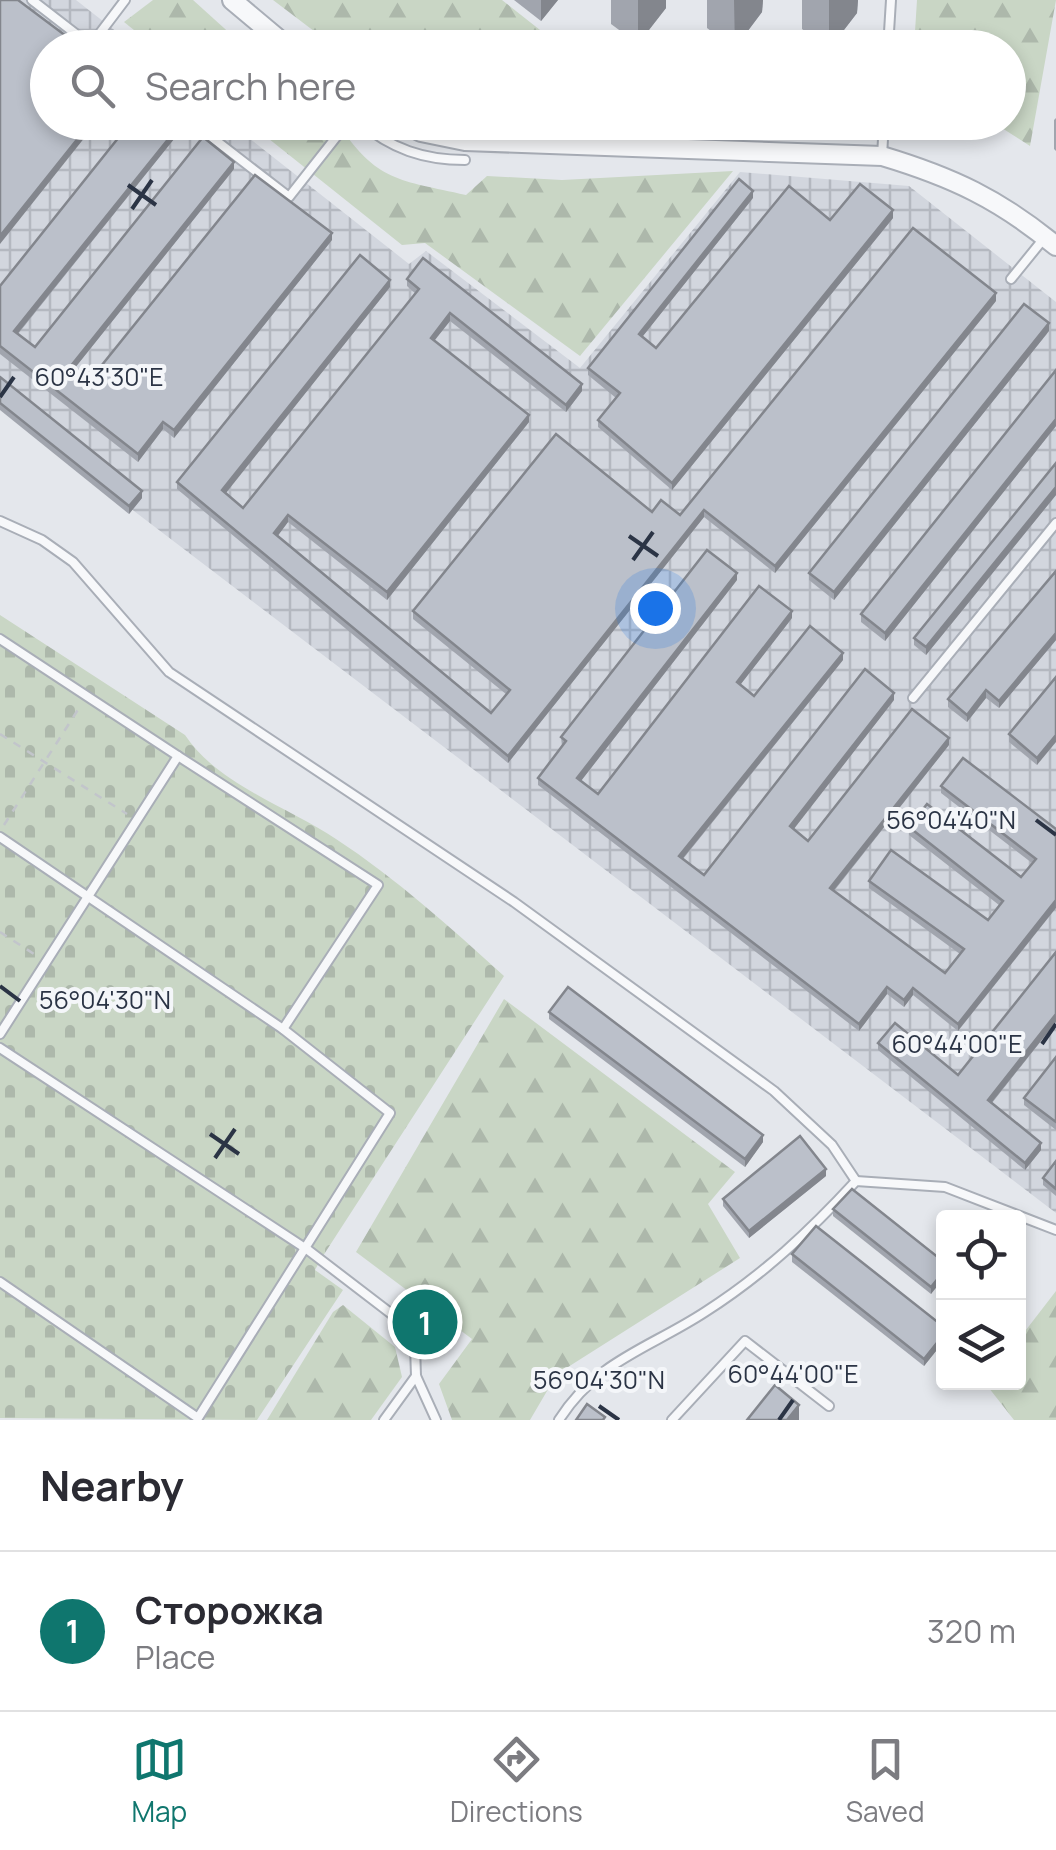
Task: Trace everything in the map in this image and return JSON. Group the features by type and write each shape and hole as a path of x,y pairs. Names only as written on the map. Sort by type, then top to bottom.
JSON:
{"street":[{"path":"232,0 268,30"},
{"path":"460,140 882,156 938,172 994,199 1051,242"}],"lane":[{"path":"32,0 72,30"},
{"path":"104,30 126,0"},
{"path":"889,30 891,0"},
{"path":"215,140 289,197 334,140"},
{"path":"381,140 434,160 465,160"},
{"path":"882,156 883,140"},
{"path":"1011,279 1051,242"},
{"path":"0,521 42,540 72,562 170,672 514,902 774,1090 832,1145 856,1181"},
{"path":"913,698 1056,523"},
{"path":"0,639 378,885 284,1030"},
{"path":"0,1034 178,756"},
{"path":"0,834 284,1030 390,1113 308,1250 198,1418 0,1282"},
{"path":"0,1048 308,1250 402,1322 415,1346 416,1376 436,1420"},
{"path":"559,1420 591,1378 703,1314 778,1260 856,1181 945,1187 1056,1230"},
{"path":"672,1420 745,1341 830,1406"},
{"path":"384,1420 416,1376"}],"path":[{"path":"0,834 87,696"},
{"path":"0,734 137,820"},
{"path":"0,932 47,962"}],"shaded area":[{"path":"0,0 76,0 114,30 30,30 30,140 252,140 409,264 426,251 580,368 740,172 909,186 1056,302 1056,1213 0,409"}],"green space":[{"path":"153,0 193,0 226,30 134,30 124,22"},
{"path":"273,0 502,0 540,30 313,30"},
{"path":"917,0 1056,0 1030,146 1021,140 1026,140 1026,30 915,30"},
{"path":"270,140 351,140 378,168 392,175 466,195 487,176 562,180 733,171 580,356 425,243 402,245"},
{"path":"0,615 185,735 234,781 359,854 504,976 321,1259 315,1270 343,1290 257,1420 0,1418"},
{"path":"504,999 735,1172 708,1204 740,1258 557,1374 530,1420 452,1420 439,1384 472,1339 356,1252"},
{"path":"1056,1291 1056,1420 1014,1420 990,1390 1026,1390 1026,1330"},
{"path":"343,1305 395,1347 402,1377 371,1420 267,1420 333,1312"}],"building":[{"path":"0,0 18,0 58,30 30,30 30,140 77,140 0,236"},
{"path":"117,140 168,140 14,331 35,347 201,140 207,140 234,162 66,372 85,386 255,175 332,233 174,430 163,422 138,454 0,346 0,286"},
{"path":"739,179 753,191 639,334 656,348 789,186 830,220 860,184 893,210 672,483 598,420 620,393 588,368"},
{"path":"913,228 996,293 775,566 704,510 508,756 177,482 360,255 390,280 222,490 243,508 419,289 407,279 423,258 582,384 566,405 450,313 431,338 529,415 387,592 288,515 274,533 491,713 510,690 413,611 556,434 652,512 661,500 680,515"},
{"path":"1024,304 1049,323 834,592 809,573"},
{"path":"1056,370 1056,419 885,633 861,614"},
{"path":"0,377 142,491 129,506 0,403"},
{"path":"1056,463 1056,487 926,647 914,638"},
{"path":"707,550 737,573 577,778 598,794 759,586 792,611 737,682 754,696 810,626 843,653 679,856 704,875 865,669 894,693 790,826 808,841 912,709 949,738 830,888 945,973 964,949 869,881 891,850 988,920 1003,901 909,827 927,804 1021,877 1036,859 941,786 963,758 1056,829 1056,900 958,1024 913,988 904,1000 887,987 859,1024 538,778 566,741 561,737"},
{"path":"1056,571 1056,633 999,701 986,690 967,715 948,699"},
{"path":"1056,677 1056,735 1037,758 1009,734"},
{"path":"1056,952 1056,1014 988,1100 1041,1143 1025,1163 878,1043 895,1023 958,1075"},
{"path":"568,987 763,1135 745,1159 549,1012"},
{"path":"1056,1057 1056,1122 1024,1098"},
{"path":"800,1136 826,1169 749,1231 723,1199"},
{"path":"1056,1161 1056,1189 1043,1178"},
{"path":"852,1189 936,1256 936,1281 931,1287 833,1209"},
{"path":"816,1226 936,1321 936,1344 924,1359 792,1254"},
{"path":"775,1385 799,1405 787,1420 747,1420"},
{"path":"587,1404 605,1417 603,1420 576,1420"}],"place":[{"name":"Сторожка","path":"425,1322"}]}
